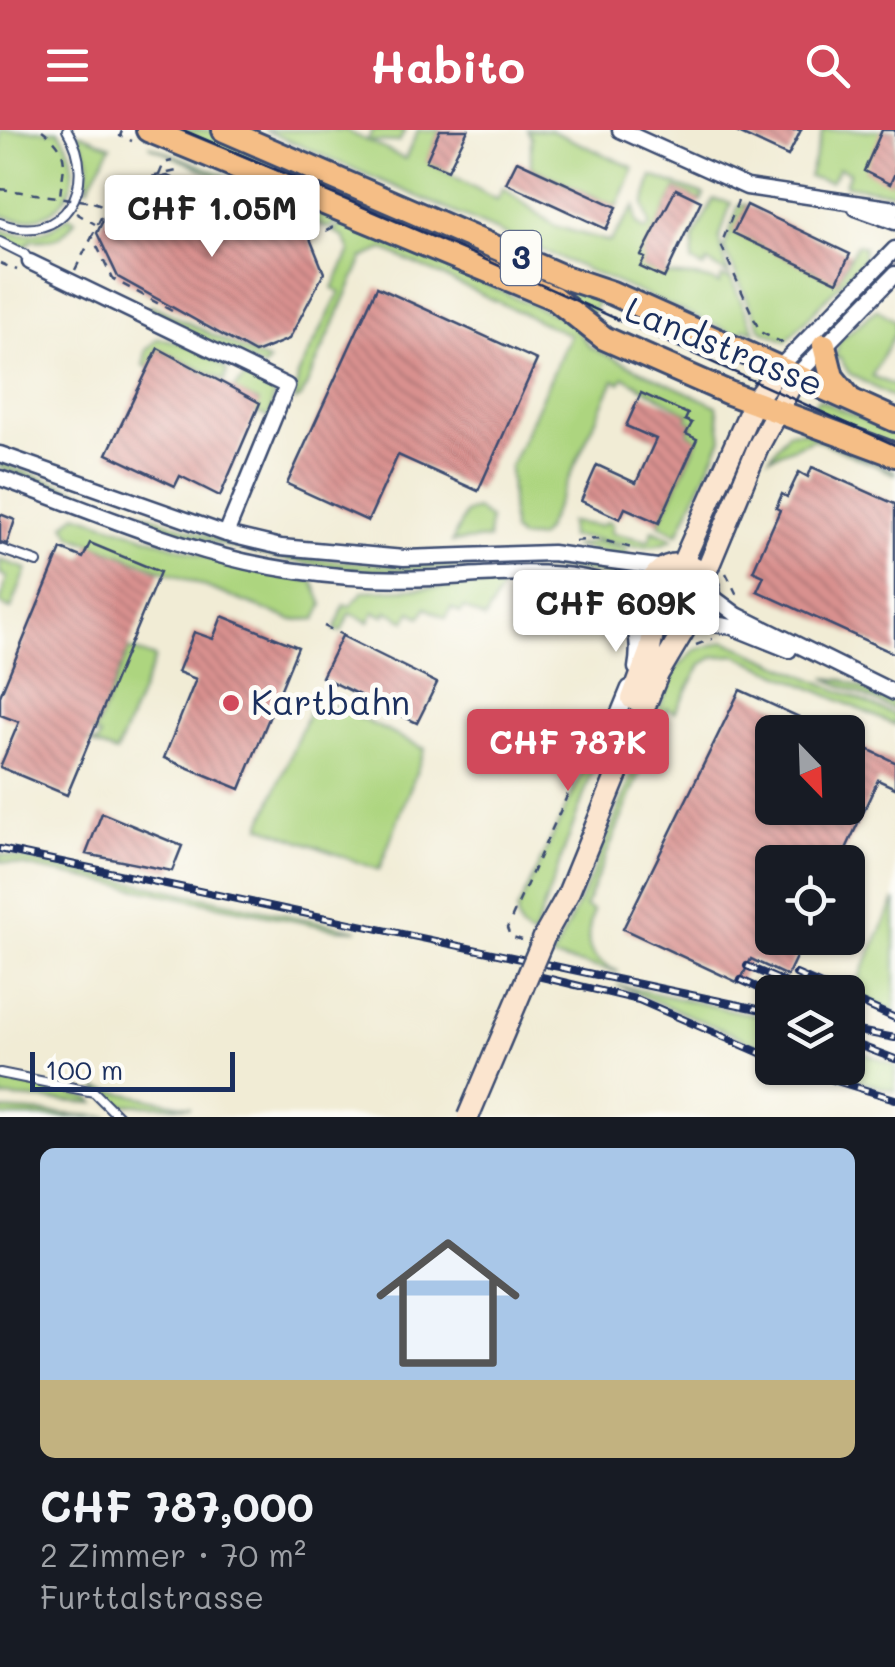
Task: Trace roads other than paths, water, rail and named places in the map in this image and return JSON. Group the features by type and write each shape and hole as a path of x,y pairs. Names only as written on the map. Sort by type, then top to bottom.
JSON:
{"main road":[{"name":"Landstrasse","path":"148,130 554,298 604,338 765,406 895,455"},
{"name":"Landstrasse","path":"224,130 848,396 895,420"},
{"path":"824,344 832,377 848,396"},
{"path":"468,1117 644,670 652,582 673,566 787,372"},
{"path":"537,938 568,894 658,674 692,623 765,406"},
{"path":"673,566 707,586"},
{"path":"652,608 670,624 692,623"}],"street":[{"path":"620,130 747,187 895,209"},
{"path":"832,199 895,222"},
{"path":"787,372 895,249"},
{"path":"27,268 288,386 226,534"},
{"path":"787,372 824,344 895,274"},
{"path":"0,454 226,534 281,548 351,556 552,553 673,566"},
{"path":"0,478 212,552 294,571 390,578 582,574 621,585 652,608"},
{"path":"549,573 600,588 616,597 638,633 636,667 614,727 607,762"},
{"path":"707,586 737,615 859,677"},
{"path":"692,623 750,633 895,693"}],"lane":[{"path":"0,223 17,228 41,226 75,201 81,161 67,130"},
{"path":"0,242 24,254 27,268"},
{"path":"0,549 38,562"},
{"path":"0,1072 94,1092 118,1117"}],"tram line":[{"path":"183,130 473,254 895,445"}],"railway":[{"path":"0,849 755,1008"},
{"path":"747,966 768,975"},
{"path":"529,974 639,1000 755,1051"},
{"path":"741,980 755,986"},
{"path":"865,1005 895,1018"},
{"path":"865,1032 895,1038"},
{"path":"865,1048 895,1059"},
{"path":"849,1085 895,1099"}],"place":[{"name":"Kartbahn","path":"231,703"}]}
